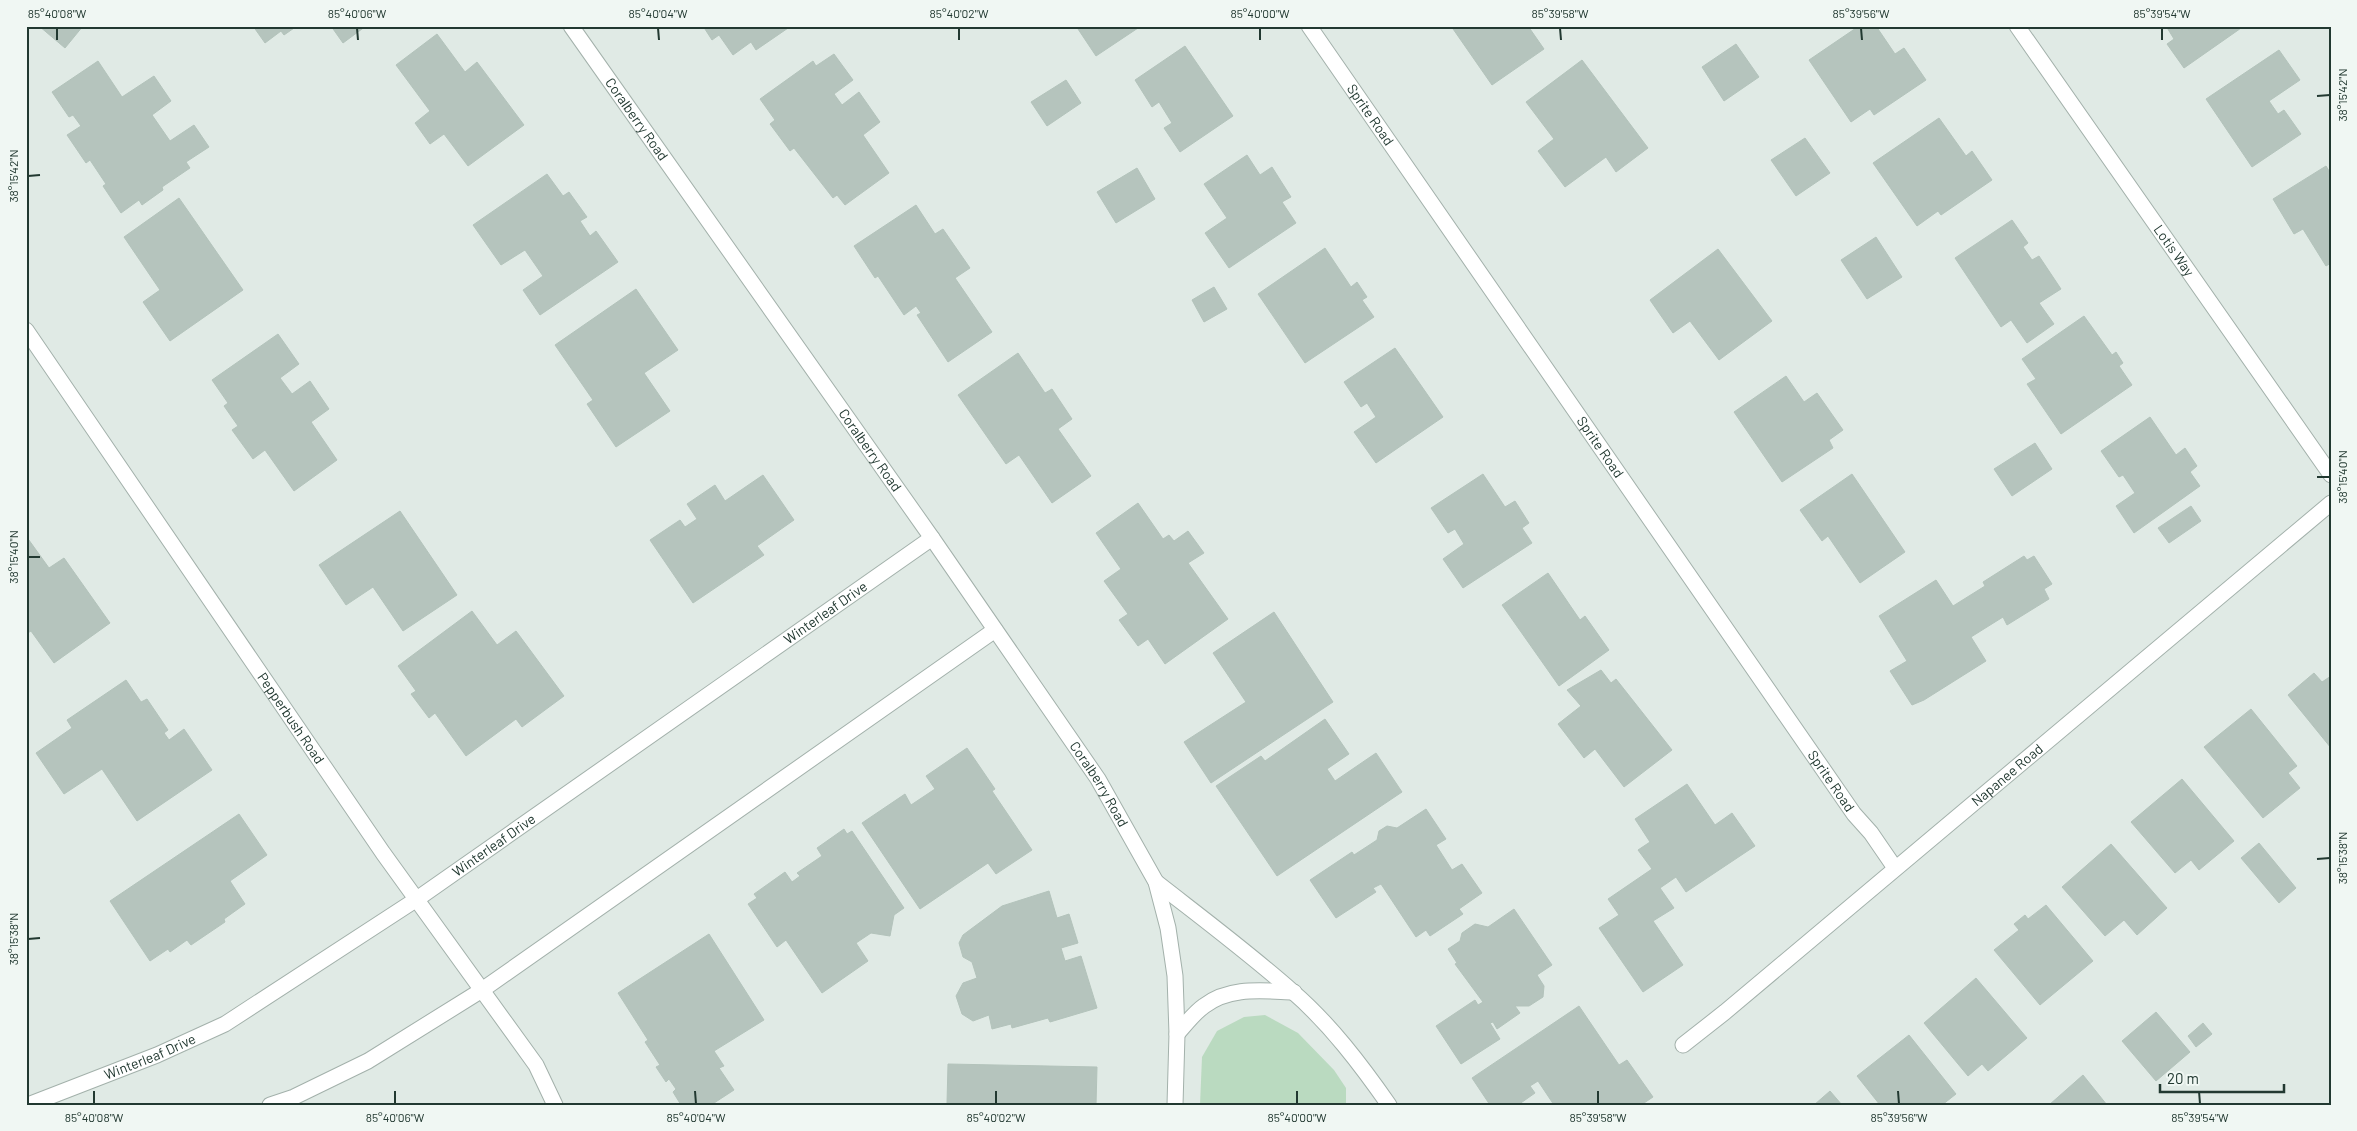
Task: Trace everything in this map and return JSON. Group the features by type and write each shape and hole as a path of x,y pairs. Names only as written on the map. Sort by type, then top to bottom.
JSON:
{"street":[{"name":"Coralberry Road","path":"571,26 932,538 1098,780 1156,882 1168,928 1175,976 1177,1034 1175,1105"},
{"name":"Sprite Road","path":"1309,26 1854,814 1871,833 1895,868"},
{"name":"Lotis Way","path":"2017,26 2331,475"},
{"name":"Pepperbush Road","path":"26,330 417,899 536,1065 555,1105"},
{"name":"Napanee Road","path":"1683,1045 1725,1012 2331,503"},
{"name":"Winterleaf Drive","path":"28,1105 157,1055 224,1024 417,899 932,538"},
{"path":"270,1105 294,1097 368,1061 482,990 995,630"},
{"name":"Coralberry Road","path":"1156,882 1294,992 1369,1075 1389,1105"},
{"path":"1177,1034 1203,1006 1224,995 1248,990 1294,992"}],"green space":[{"path":"1265,1015 1298,1033 1334,1070 1346,1088 1346,1105 1200,1105 1202,1057 1217,1031 1244,1017"}],"building":[{"path":"39,26 83,26 65,48"},
{"path":"253,26 297,26 284,35 281,31 265,43"},
{"path":"331,26 366,26 343,43"},
{"path":"703,26 791,26 756,50 751,42 733,55 719,35 712,40"},
{"path":"1076,26 1141,26 1096,56"},
{"path":"1451,26 1528,26 1544,49 1492,85"},
{"path":"1859,26 1876,26 1895,54 1904,48 1926,80 1874,115 1870,109 1851,122 1809,60"},
{"path":"2166,26 2244,26 2184,68 2167,44 2174,39"},
{"path":"437,34 465,72 477,62 524,125 468,166 444,134 430,144 415,123 430,111 396,65"},
{"path":"1736,44 1759,77 1724,101 1702,67"},
{"path":"1185,46 1233,116 1180,152 1164,128 1172,123 1159,102 1152,107 1135,80"},
{"path":"2279,50 2300,80 2269,101 2278,114 2284,110 2301,134 2252,167 2206,99"},
{"path":"834,54 853,80 834,94 842,105 859,92 880,122 863,135 889,173 845,205 837,195 833,198 794,148 790,151 770,124 775,120 760,99 813,61 816,66"},
{"path":"1582,60 1648,148 1616,172 1606,157 1565,187 1538,151 1554,139 1526,102"},
{"path":"98,61 122,97 154,76 171,101 152,115 170,141 194,125 209,147 186,162 190,168 162,187 163,190 142,205 139,200 121,213 103,186 106,184 90,160 86,163 67,135 81,126 73,115 69,117 52,92"},
{"path":"1066,80 1081,103 1047,126 1031,102"},
{"path":"1939,118 1966,156 1972,151 1992,180 1941,215 1938,211 1917,226 1873,163"},
{"path":"1805,138 1830,173 1796,196 1771,160"},
{"path":"1247,155 1260,175 1272,167 1291,197 1282,202 1296,223 1229,268 1205,233 1227,218 1204,184"},
{"path":"2326,166 2331,174 2331,263 2326,266 2303,229 2294,234 2273,199"},
{"path":"1137,168 1155,199 1116,223 1097,192"},
{"path":"547,174 563,196 569,192 587,217 580,221 590,236 596,231 618,262 540,315 523,290 543,276 525,250 501,265 473,225"},
{"path":"179,198 243,290 170,341 143,302 160,290 124,237"},
{"path":"916,205 935,234 943,229 970,268 955,278 992,332 948,362 917,315 921,313 916,306 904,315 878,276 875,278 854,246"},
{"path":"2012,220 2028,243 2023,247 2032,260 2039,256 2061,289 2039,303 2054,324 2027,343 2011,320 2001,327 1955,258"},
{"path":"1876,237 1902,277 1867,299 1841,260"},
{"path":"1325,248 1351,287 1357,282 1367,297 1362,300 1374,317 1305,363 1258,294"},
{"path":"1718,249 1772,321 1719,360 1690,321 1673,333 1650,300"},
{"path":"1214,287 1227,309 1204,322 1192,300"},
{"path":"636,289 678,350 644,373 670,411 616,447 587,404 593,400 555,345"},
{"path":"2084,316 2112,355 2116,352 2123,363 2119,366 2132,385 2061,434 2027,384 2036,379 2022,359"},
{"path":"278,334 299,364 280,378 292,394 310,381 329,409 311,422 337,460 294,491 265,450 253,459 232,430 238,426 224,406 228,403 212,380"},
{"path":"1395,348 1443,417 1376,463 1354,432 1376,417 1367,403 1361,407 1344,382"},
{"path":"1018,353 1045,393 1052,389 1072,419 1058,429 1091,476 1052,503 1019,455 1006,464 958,395"},
{"path":"1786,376 1804,402 1817,393 1843,430 1829,440 1833,448 1782,482 1734,412"},
{"path":"2150,417 2176,455 2185,448 2197,466 2190,472 2200,486 2134,533 2116,506 2135,493 2123,475 2119,477 2101,451"},
{"path":"2035,443 2052,469 2012,496 1994,469"},
{"path":"1483,474 1505,507 1515,501 1529,523 1522,528 1532,543 1463,588 1443,559 1464,544 1455,529 1448,533 1431,508"},
{"path":"1852,474 1905,552 1860,583 1828,536 1822,541 1800,510"},
{"path":"763,475 794,520 757,546 764,555 693,603 650,540 680,520 685,527 697,519 687,504 715,485 725,501"},
{"path":"1138,503 1163,539 1169,535 1174,541 1188,531 1204,553 1188,563 1228,619 1165,664 1148,639 1138,646 1119,620 1128,614 1104,581 1121,569 1096,533"},
{"path":"2191,506 2201,521 2169,543 2158,528"},
{"path":"400,511 457,595 403,631 373,587 346,605 319,565"},
{"path":"26,536 49,568 64,558 110,623 54,663 31,631 26,634"},
{"path":"2024,556 2027,560 2034,556 2052,584 2044,589 2049,599 2007,625 2003,617 1971,637 1986,661 1924,700 1912,705 1890,671 1907,661 1879,616 1936,580 1953,606 1985,586 1983,582"},
{"path":"1548,573 1580,620 1585,616 1609,650 1559,686 1502,605"},
{"path":"472,611 497,645 516,631 564,696 522,727 516,719 466,756 435,713 429,718 411,694 416,691 398,666"},
{"path":"1274,612 1333,702 1211,783 1184,742 1246,702 1213,653"},
{"path":"1601,670 1611,683 1616,679 1672,750 1624,787 1595,749 1584,758 1558,724 1581,706 1567,690"},
{"path":"2314,673 2322,682 2331,676 2331,748 2288,695"},
{"path":"126,680 141,702 147,699 168,730 164,733 169,740 184,729 212,770 137,821 102,769 64,794 36,753 72,728 67,720"},
{"path":"2251,709 2297,766 2288,773 2300,788 2263,818 2204,747"},
{"path":"1325,719 1349,754 1327,769 1335,781 1376,753 1402,792 1277,876 1216,786 1261,756 1265,761"},
{"path":"967,748 995,789 992,791 1032,850 996,874 988,863 920,909 862,823 905,794 911,805 935,789 926,776"},
{"path":"2182,779 2234,841 2199,870 2191,860 2175,873 2131,822"},
{"path":"1687,784 1715,825 1732,813 1755,846 1686,892 1676,877 1660,888 1674,908 1653,921 1683,965 1643,992 1599,928 1619,915 1608,899 1652,869 1638,850 1650,842 1635,819"},
{"path":"1426,809 1446,839 1436,845 1452,870 1462,864 1482,893 1459,909 1463,914 1430,936 1426,930 1416,937 1381,884 1373,888 1376,892 1336,918 1310,880 1352,852 1354,855 1377,840 1379,831 1387,826 1397,828"},
{"path":"239,814 267,855 230,881 245,904 224,919 225,922 191,945 187,940 170,952 168,949 150,961 110,901"},
{"path":"844,829 847,834 852,831 904,908 894,915 890,936 871,933 856,943 868,961 822,993 786,940 777,947 748,904 757,898 754,894 785,872 792,882 800,876 797,873 822,856 817,848"},
{"path":"2259,843 2296,888 2279,903 2241,858"},
{"path":"2111,844 2167,908 2137,935 2124,920 2105,936 2062,887"},
{"path":"1049,891 1057,918 1069,914 1078,943 1061,948 1065,961 1081,956 1097,1008 1050,1022 1048,1018 1012,1028 1011,1024 992,1029 989,1015 973,1021 962,1014 956,996 963,983 977,978 972,962 963,957 959,943 963,935 1002,906"},
{"path":"2046,905 2093,961 2040,1005 1994,950 2019,930 2014,924 2025,915 2028,919"},
{"path":"1514,909 1552,965 1537,975 1544,986 1543,997 1529,1006 1515,1006 1520,1013 1497,1029 1493,1022 1490,1023 1500,1039 1461,1064 1436,1026 1475,1000 1478,1005 1483,1002 1455,964 1457,963 1448,949 1460,941 1462,933 1475,924 1488,927"},
{"path":"709,934 764,1020 714,1051 724,1066 719,1068 734,1090 711,1105 681,1105 673,1092 676,1089 669,1079 666,1082 656,1067 660,1065 645,1042 648,1040 618,993"},
{"path":"1976,978 2027,1038 1988,1071 1982,1064 1968,1076 1924,1023"},
{"path":"1579,1006 1619,1065 1627,1060 1653,1097 1641,1105 1554,1105 1538,1081 1530,1086 1535,1093 1518,1105 1490,1105 1472,1078"},
{"path":"2156,1012 2190,1052 2156,1081 2122,1041"},
{"path":"2203,1023 2212,1034 2196,1047 2188,1036"},
{"path":"1909,1035 1956,1094 1942,1105 1880,1105 1857,1076"},
{"path":"948,1064 1097,1067 1096,1105 967,1105 967,1103 947,1103"},
{"path":"2083,1075 2107,1105 2049,1105"},
{"path":"1830,1091 1842,1105 1814,1105"}]}
